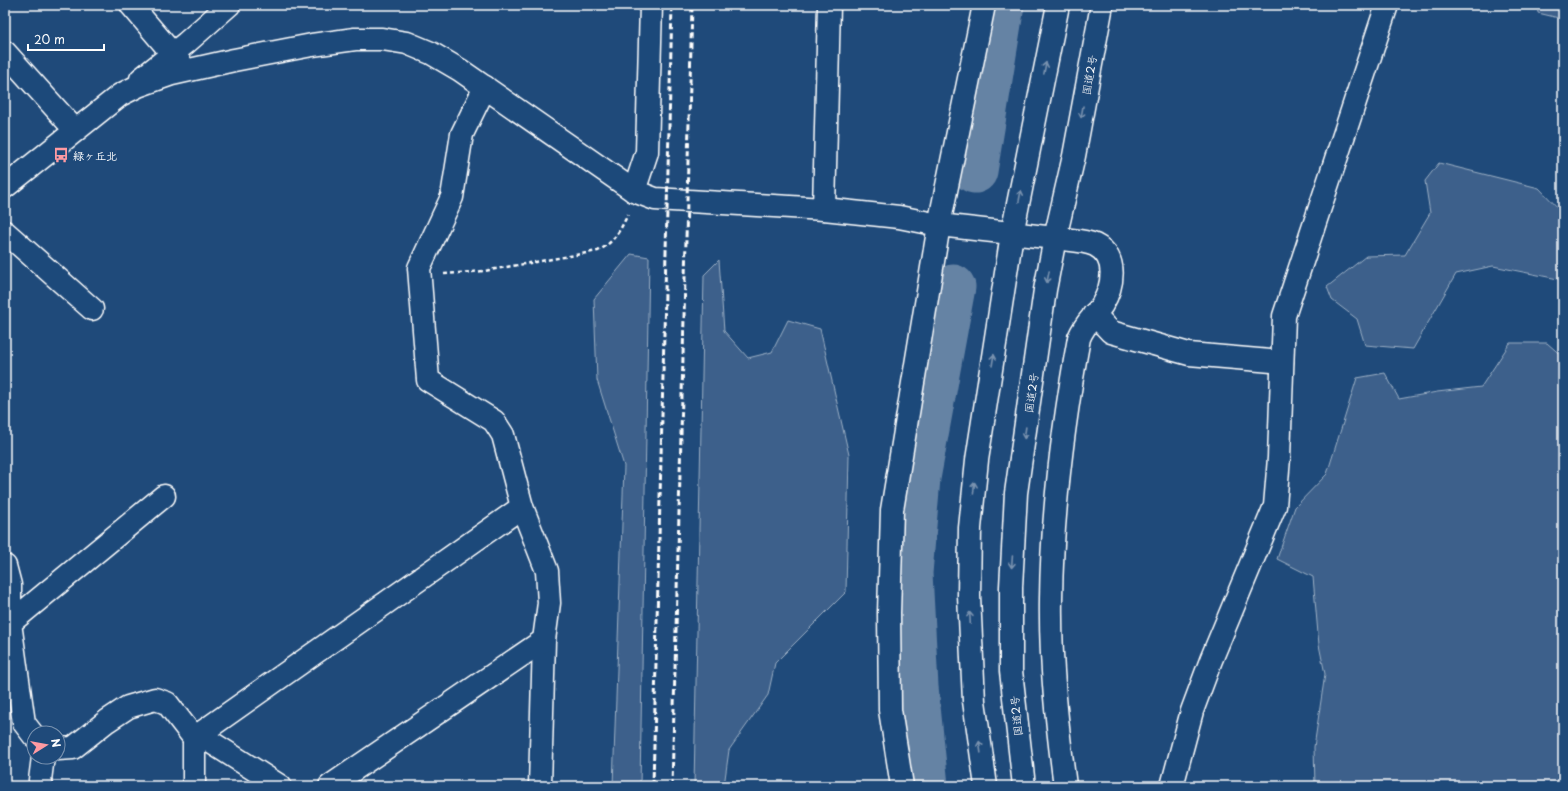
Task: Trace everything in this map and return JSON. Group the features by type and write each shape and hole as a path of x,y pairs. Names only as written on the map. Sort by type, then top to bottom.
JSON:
{"main road":[{"path":"131,5 187,71"},
{"path":"5,187 75,130 173,54 229,5"},
{"path":"634,191 647,152 651,5"},
{"path":"824,209 829,5"},
{"path":"902,786 890,710 889,614 892,510 939,225 984,5"},
{"path":"986,786 974,700 969,596 970,528 977,460 1012,234 1058,5"},
{"name":"国道2号","path":"1024,786 1012,671 1010,587 1016,493 1044,298 1055,238 1074,156 1102,5"},
{"path":"1172,786 1192,711 1211,660 1275,506 1279,458 1284,316 1387,5"},
{"path":"120,95 150,81 187,71 312,45 355,39 382,39 407,44 431,53 486,87 634,191 655,199 824,209 899,217 939,225 1055,238 1095,245 1104,253 1110,264 1113,275 1111,289 1101,306 1084,326 1079,338 1057,473 1051,600 1054,697 1065,786"},
{"path":"5,52 75,130"},
{"path":"486,87 462,134 452,197 419,268 428,380 494,421 503,435 522,507 547,571 549,603 544,640 540,786"},
{"path":"5,232 92,309"},
{"path":"1094,314 1111,332 1189,354 1282,362"},
{"path":"10,623 164,496"},
{"path":"194,738 522,507"},
{"path":"5,566 10,585 10,623 24,723 26,726"},
{"path":"330,786 544,640"},
{"path":"66,748 73,748 107,721 128,707 155,699 167,703 194,738 194,786"},
{"path":"194,738 209,741 280,786"},
{"path":"42,765 40,780 42,786"}],"path":[{"path":"419,268 448,275 484,271 598,251 610,245 622,228 634,203 634,191"}],"shaded area":[{"path":"1537,5 1563,5 1563,19 1538,13"},
{"path":"1439,163 1539,188 1563,213 1563,280 1493,266 1456,274 1413,349 1365,345 1357,319 1332,300 1327,287 1366,256 1405,255 1430,213 1425,181"},
{"path":"631,254 649,257 640,786 613,786 624,466 597,380 594,299"},
{"path":"719,260 724,331 748,358 772,352 788,320 820,329 849,455 846,592 775,663 768,695 729,750 724,786 694,786 704,275"},
{"path":"1510,343 1547,343 1563,357 1563,786 1315,786 1314,747 1325,674 1319,645 1313,577 1277,559 1295,507 1327,474 1357,378 1385,373 1399,399 1437,392 1481,387"}],"waterway":[{"path":"975,171 1002,5"},
{"path":"926,786 916,687 910,573 918,478 953,287"}],"railway":[{"path":"653,786 672,5"},
{"path":"672,786 692,5"}],"place":[{"name":"緑ヶ丘北","path":"61,155"}]}
